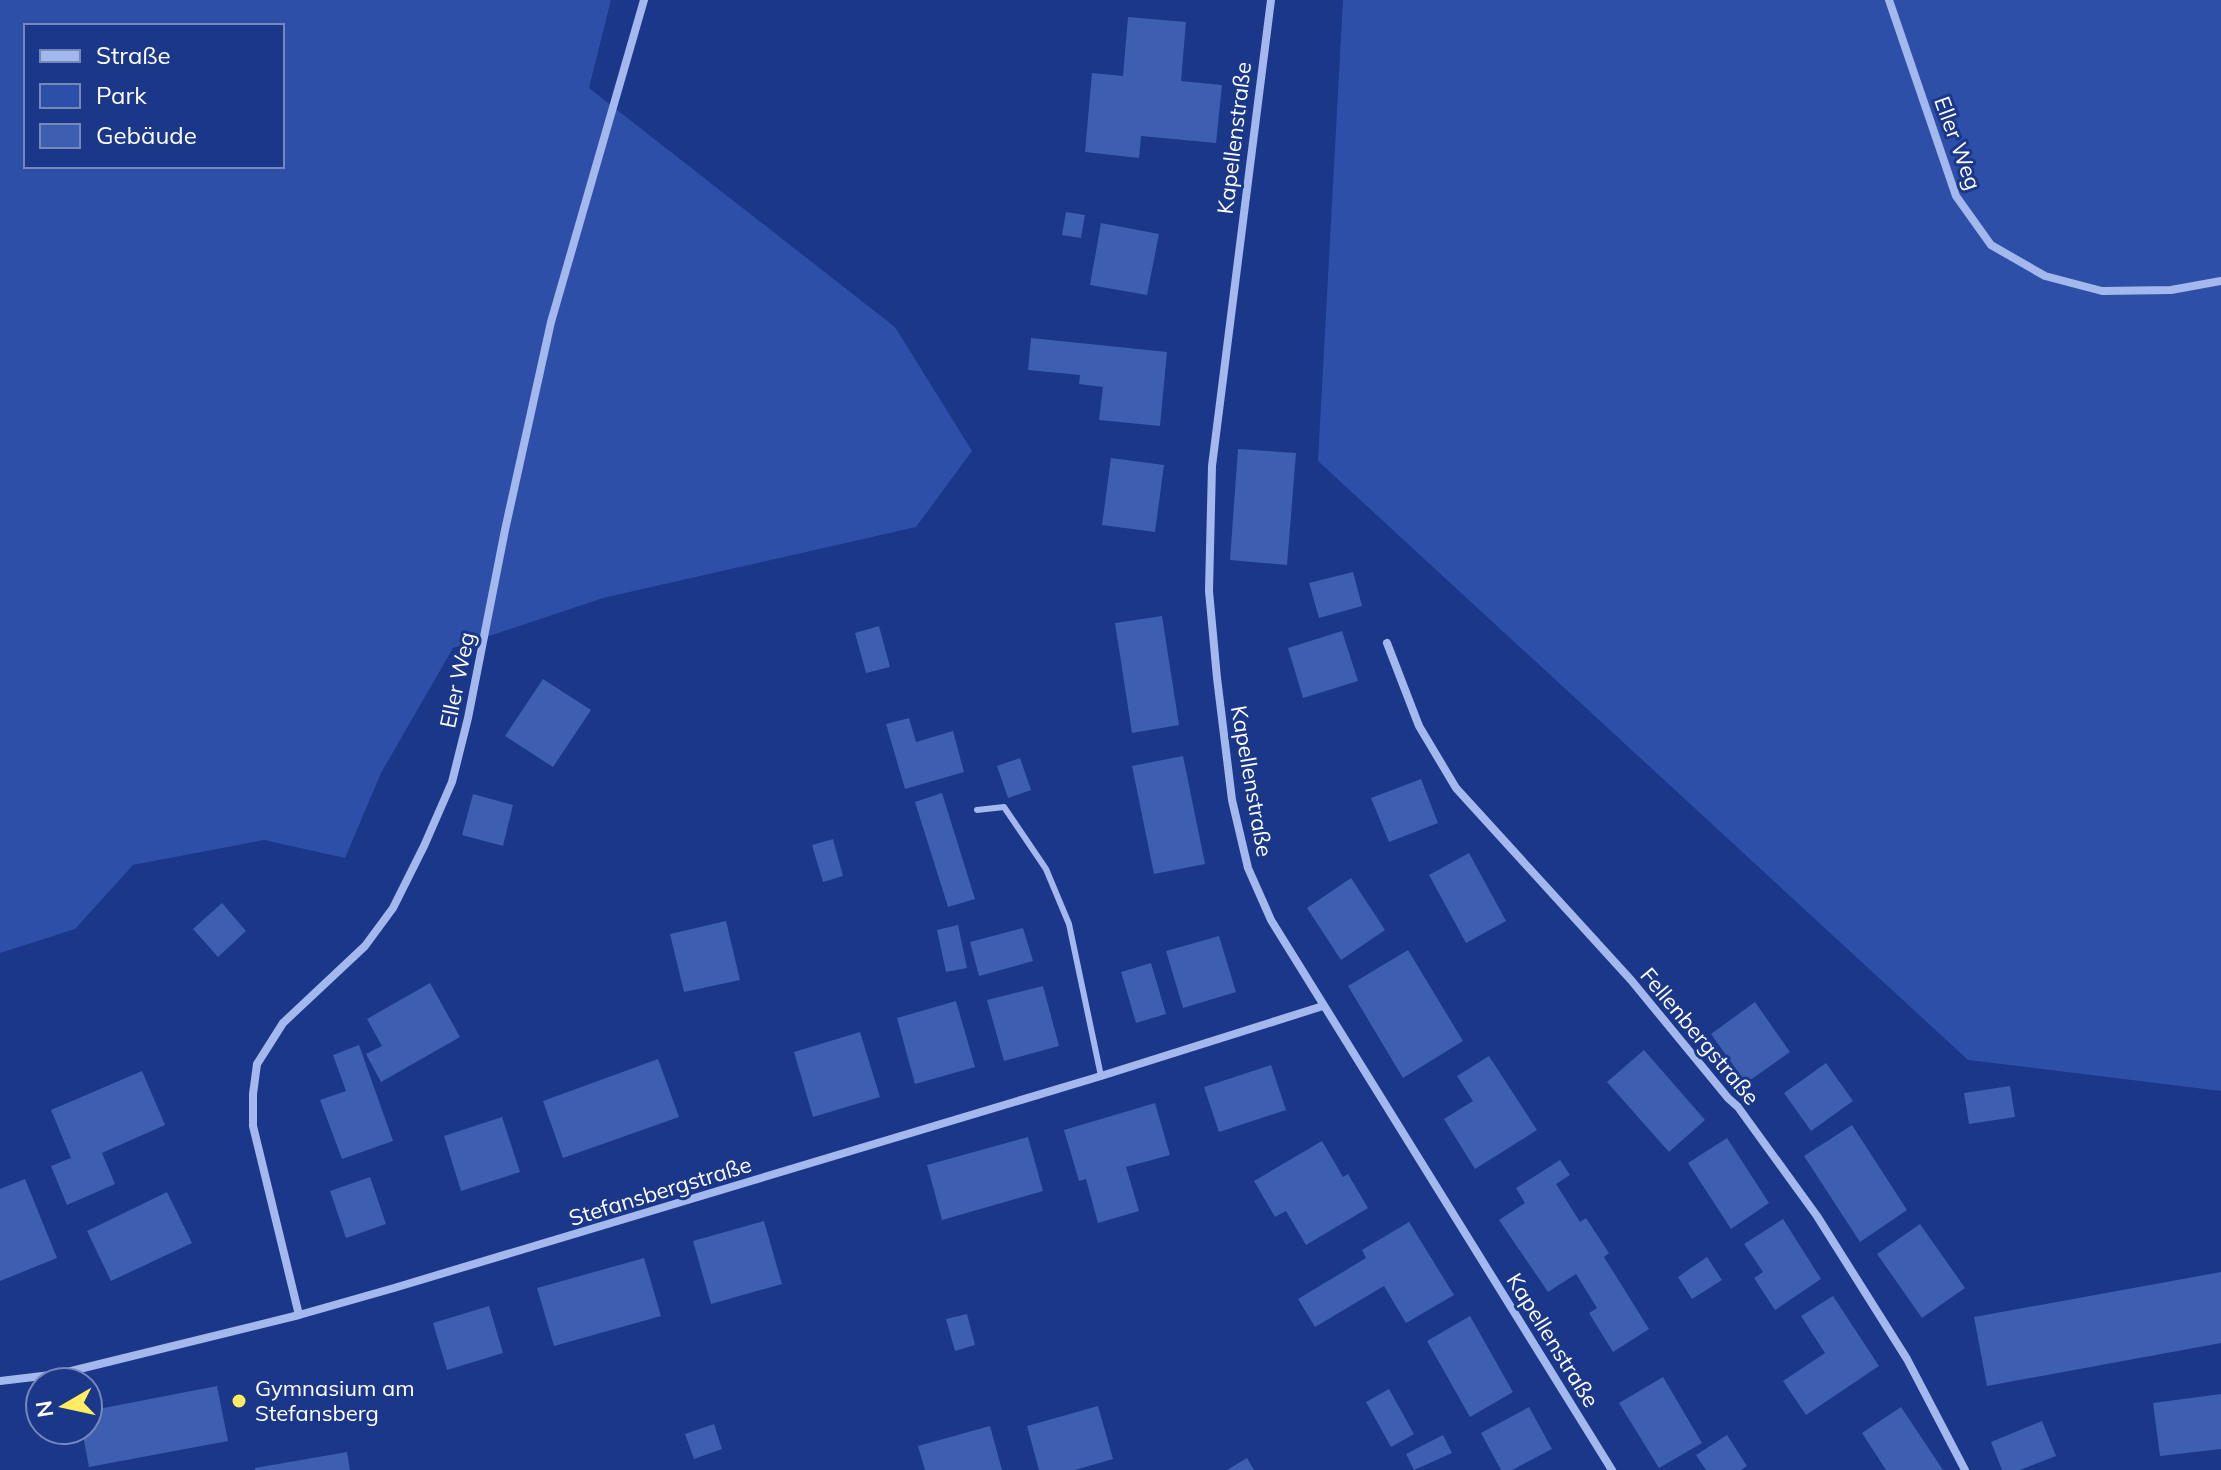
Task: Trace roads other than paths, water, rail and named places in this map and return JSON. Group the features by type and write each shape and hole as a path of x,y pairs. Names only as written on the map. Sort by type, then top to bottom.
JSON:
{"street":[{"name":"Eller Weg","path":"299,1315 253,1126 257,1064 283,1023 365,946 393,908 452,782 551,322 644,0"},
{"name":"Kapellenstraße","path":"1271,0 1212,466 1209,591 1232,800 1248,868 1271,920 1612,1470"},
{"name":"Eller Weg","path":"1889,0 1956,196 1991,245 2045,276 2102,291 2171,290 2221,281"},
{"name":"Fellenbergstraße","path":"1387,643 1419,726 1456,788 1631,980 1738,1107 1817,1216 1907,1359 1965,1470"},
{"name":"Stefansbergstraße","path":"0,1381 59,1374 299,1315 512,1254 1323,1006"}],"lane":[{"path":"977,810 1004,807 1046,869 1069,924 1101,1076"}],"place":[{"name":"Gymnasium am Stefansberg","path":"239,1401"}]}
